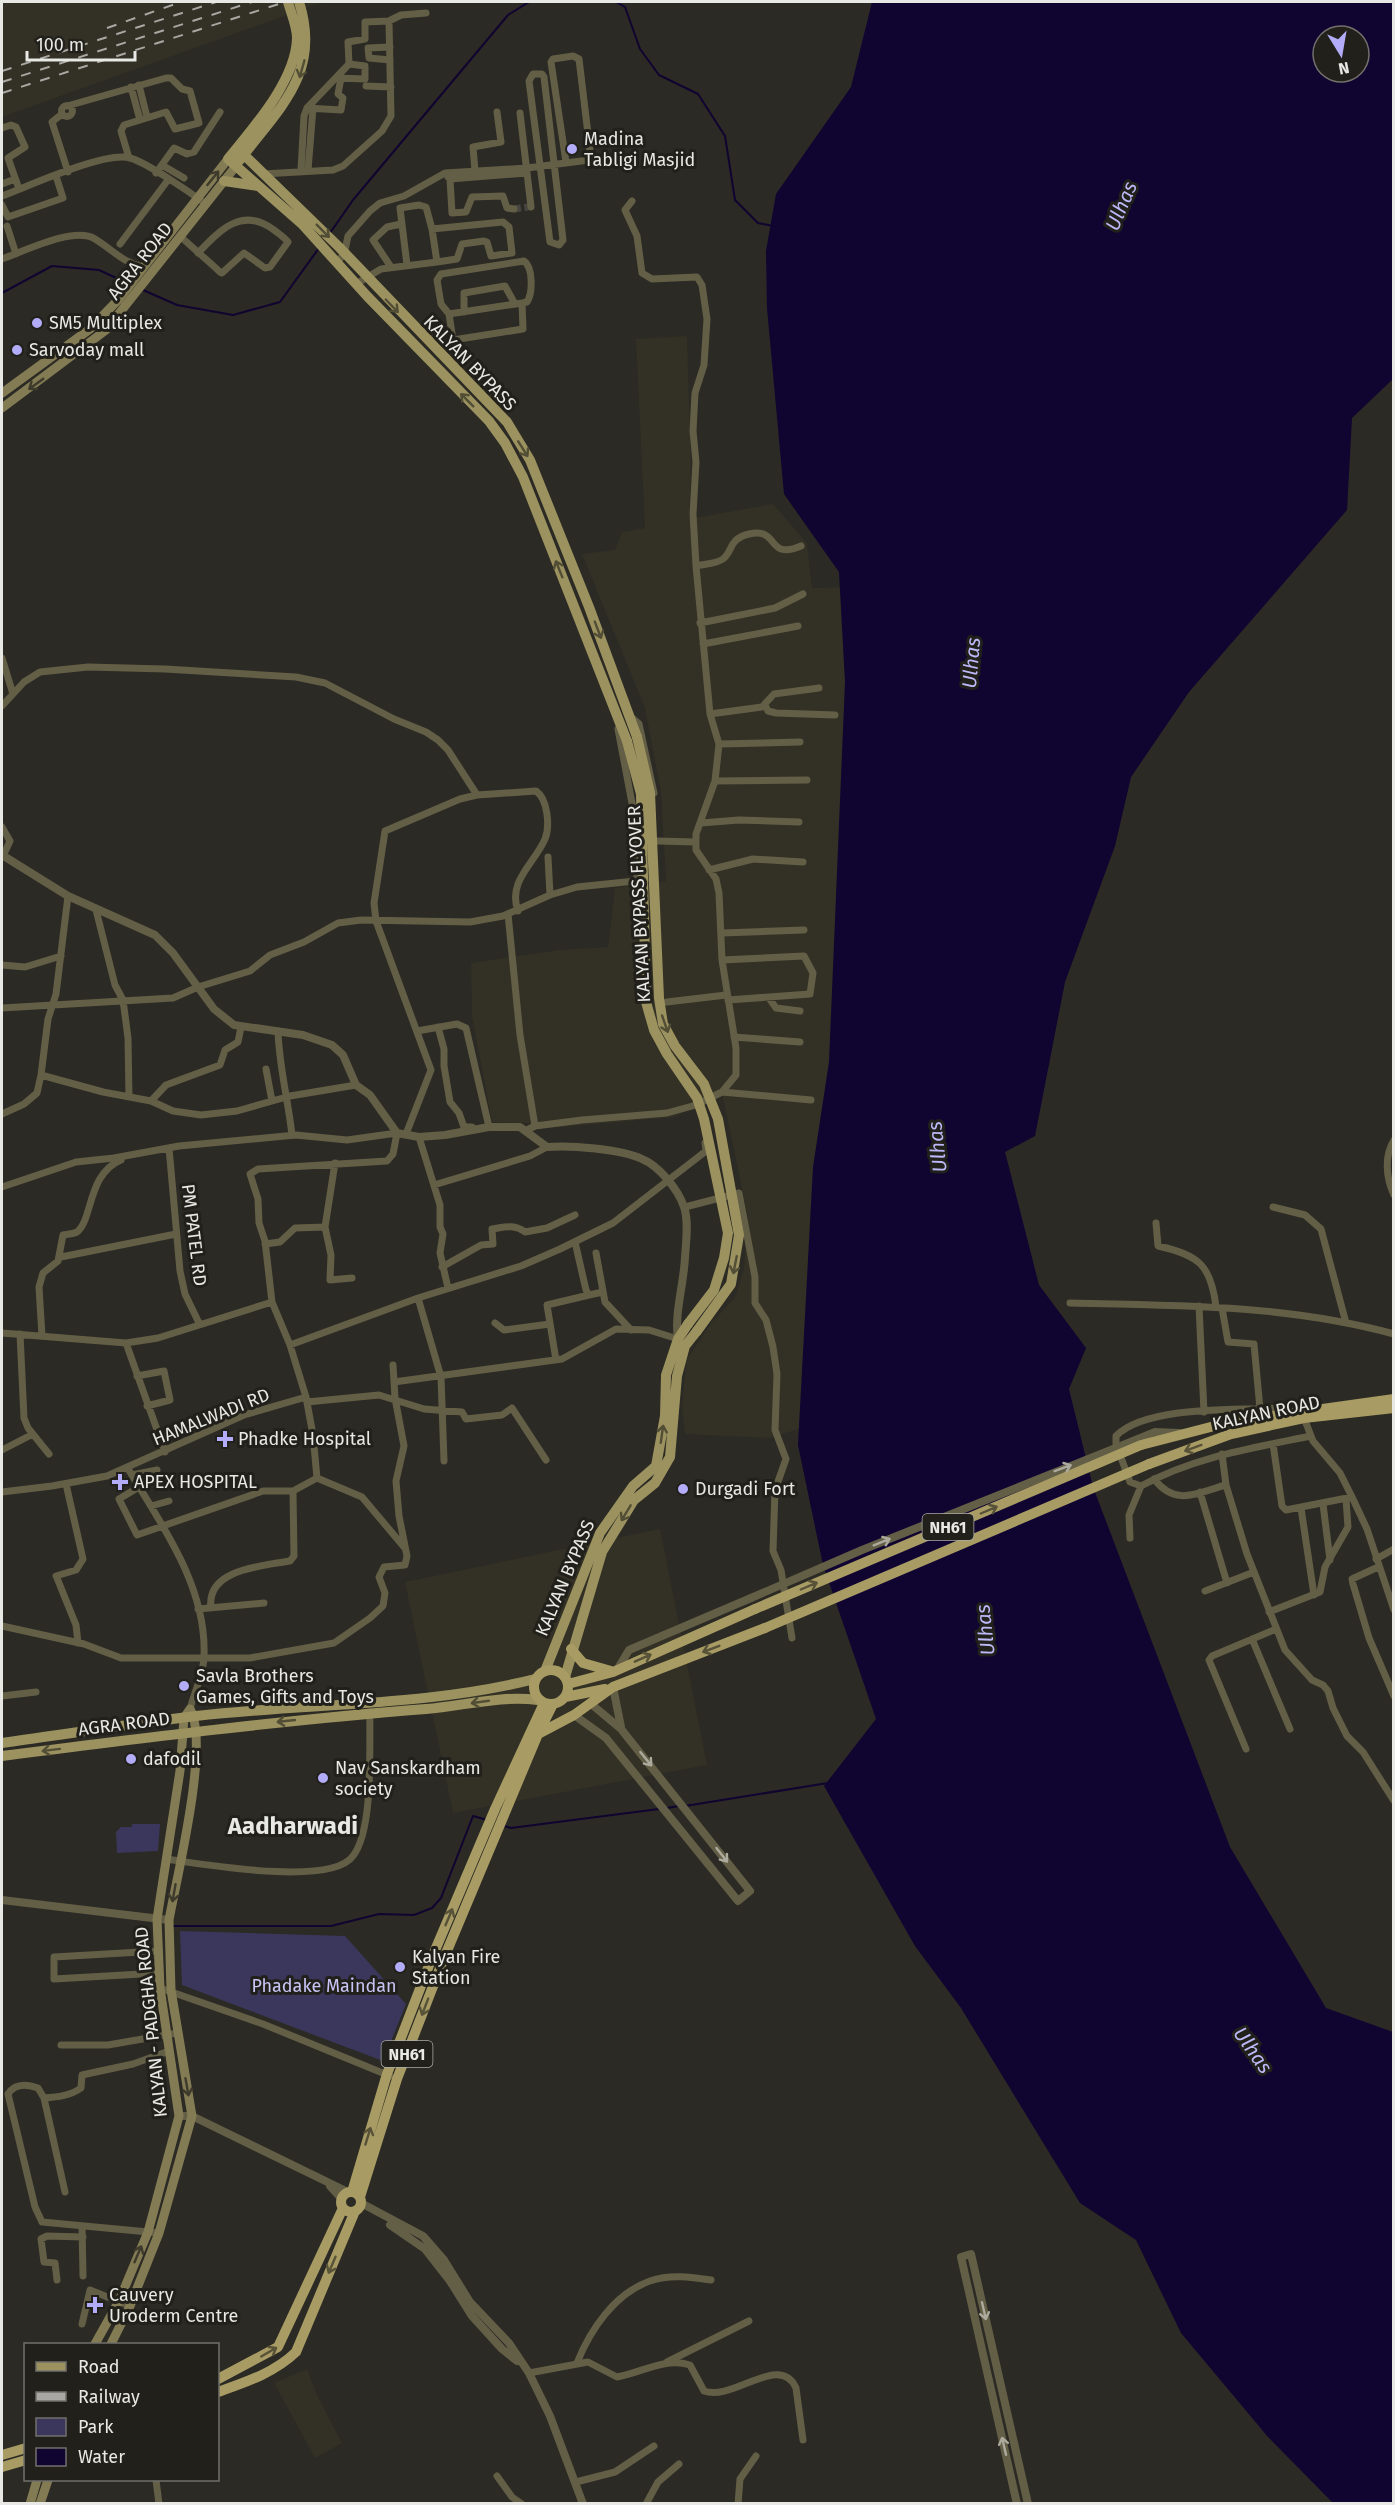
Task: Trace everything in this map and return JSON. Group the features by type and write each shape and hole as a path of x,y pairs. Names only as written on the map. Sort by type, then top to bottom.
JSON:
{"highway":[{"name":"NH61","path":"566,1680 615,1671 753,1603 1139,1442 1394,1399"},
{"name":"KALYAN ROAD","path":"617,1686 765,1628 1149,1464 1231,1434 1285,1417 1304,1418 1394,1408"},
{"path":"571,1649 583,1663 615,1671"},
{"path":"565,1697 566,1680 556,1670 544,1671 535,1679 533,1690 545,1702 617,1686"},
{"name":"NH61","path":"538,1734 574,1715 617,1686"},
{"name":"NH61","path":"391,2074 464,1915 538,1734 545,1702"},
{"name":"NH61","path":"219,2392 249,2381 283,2364 296,2352 352,2201 391,2074 433,1955 486,1828 545,1702"},
{"name":"NH61","path":"219,2378 279,2347 352,2201"},
{"path":"2,2455 24,2449"},
{"path":"2,2467 24,2461"}],"main road":[{"path":"232,162 300,78 302,38 298,9 288,2"},
{"name":"KALYAN BYPASS","path":"240,152 338,255 489,421 505,443 523,477 619,721"},
{"name":"KALYAN BYPASS","path":"232,162 304,220"},
{"name":"AGRA ROAD","path":"145,271 180,236 206,204 224,181 232,162"},
{"name":"AGRA ROAD","path":"2,408 97,339 197,198 232,162"},
{"path":"224,181 261,187"},
{"name":"KALYAN BYPASS","path":"360,280 409,323 498,413 530,460 631,717"},
{"name":"AGRA ROAD","path":"2,393 90,330 123,302"},
{"path":"90,330 97,339"},
{"path":"489,421 498,413"},
{"name":"KALYAN BYPASS FLYOVER","path":"631,717 632,739 641,794 646,1002 654,1030 667,1054 697,1098 704,1119 728,1233 724,1258 714,1290 681,1342"},
{"name":"KALYAN BYPASS FLYOVER","path":"619,721 632,739"},
{"name":"KALYAN BYPASS","path":"566,1680 571,1649 602,1552 634,1500 654,1483 670,1457 681,1342"},
{"name":"KALYAN BYPASS","path":"544,1671 600,1533 633,1486 656,1466 665,1416 666,1375 681,1342"},
{"name":"AGRA ROAD","path":"2,1743 189,1715 427,1699 501,1688 535,1679"},
{"name":"AGRA ROAD","path":"2,1756 196,1731 369,1712 429,1709 515,1697 545,1702"},
{"name":"KALYAN - PADGHA ROAD","path":"112,2343 130,2306 159,2233 192,2116 171,1990 169,1920 188,1818 197,1753 196,1731 189,1715"},
{"name":"KALYAN - PADGHA ROAD","path":"96,2343 118,2301 148,2232 179,2116 160,1988 157,1919 174,1814 182,1733 189,1715"},
{"path":"174,1814 188,1818"},
{"path":"30,2504 37,2481"},
{"path":"40,2504 48,2481"}],"street":[{"path":"305,170 304,116 349,64 348,40 365,39 365,22 389,21 401,15 426,13"},
{"path":"263,174 333,170 344,166 382,131 391,116 389,21"},
{"path":"390,47 368,48 369,58 390,60"},
{"path":"443,174 450,179 589,160 591,157 579,59 573,56 553,59 551,62 566,162"},
{"path":"339,78 366,79 365,66 349,64"},
{"path":"538,73 544,77 555,164 563,242 559,245 550,242 534,119 529,81 533,74 538,73"},
{"path":"68,172 52,122 62,114 68,117 72,114 72,109 68,106 130,87 166,78 174,79 178,86 192,95 200,122 175,129 166,112 124,125 121,129 129,158"},
{"path":"310,108 341,110 343,98 338,94 339,78"},
{"path":"139,85 144,119"},
{"path":"366,86 390,87"},
{"path":"130,87 144,119"},
{"path":"156,173 174,148 188,154 194,152 220,112"},
{"path":"475,170 473,147 501,142 497,112"},
{"path":"520,113 530,207 560,210"},
{"path":"534,119 549,117"},
{"path":"2,128 11,125 16,127 25,147 9,156 19,189"},
{"path":"2,196 100,160 129,158 206,204"},
{"path":"162,165 184,178"},
{"path":"338,255 348,236 375,207 404,196 443,174 453,171 527,168"},
{"path":"2,205 8,218 63,198 56,176"},
{"path":"2,184 15,179"},
{"path":"450,179 452,213 466,212 472,197 503,196 507,208 514,209"},
{"path":"120,244 168,180"},
{"path":"525,1131 535,1126 667,1113 696,1105 722,1092 736,1076 734,1036 722,960 719,893 716,879 701,860 696,842 715,781 719,744 710,714 700,623 693,514 696,462 693,431 695,393 706,352 707,319 702,285 693,276 652,279 644,276 639,261 637,236 625,210 632,201"},
{"path":"407,265 399,208 419,205 426,207 430,214 437,262"},
{"path":"180,236 198,253 222,273 244,253 267,268 288,242 262,222 242,220 225,227 198,253"},
{"path":"360,280 391,267 457,260 462,244 487,242 490,253 494,256 512,253 509,226 503,222 432,229"},
{"path":"391,267 373,240 387,227 401,224"},
{"path":"7,226 16,254"},
{"path":"2,259 80,234 98,240 129,264 145,271"},
{"path":"450,316 527,302 531,295 529,268 524,261 438,276 441,304 450,316 453,340"},
{"path":"442,347 453,340 524,329 520,305 502,286 464,292 464,312"},
{"path":"450,316 520,305"},
{"path":"409,323 425,330 442,347 484,390 485,400"},
{"path":"696,567 726,557 730,546 747,534 762,533 769,536 782,551 787,552 801,546"},
{"path":"700,623 775,608 803,594"},
{"path":"703,644 798,626"},
{"path":"2,658 13,694"},
{"path":"2,706 24,682 40,672 88,667 165,669 284,677 325,683 438,740 448,750 477,795"},
{"path":"710,714 765,705 774,694 819,688"},
{"path":"765,705 768,711 776,713 835,715"},
{"path":"2,1008 173,998 198,987 250,971 270,955 304,942 338,923 470,922 518,911 550,895 577,887 637,881 657,879 653,783 639,724 631,717 619,721 618,730 635,819 637,881"},
{"path":"719,744 800,742"},
{"path":"715,781 807,780"},
{"path":"316,1478 306,1399 290,1345 272,1302 265,1245 259,1223 258,1199 250,1174 258,1169 387,1161 393,1154 431,1070 376,921 374,903 385,831 460,799 477,795 536,791 544,803 546,837 523,871 515,895 518,911"},
{"path":"701,823 739,820 799,822"},
{"path":"2,827 10,841 2,856 68,896 155,935 173,953 214,1010 241,1027 278,1031 332,1045 343,1056 356,1085 370,1095 401,1134"},
{"path":"656,841 696,842"},
{"path":"548,857 550,895"},
{"path":"709,870 753,859 803,862"},
{"path":"2,1114 24,1104 37,1093 42,1075 42,1054 61,956 68,896"},
{"path":"96,910 115,985 123,1000 128,1038 129,1097"},
{"path":"508,914 520,1035 535,1126"},
{"path":"722,933 804,930"},
{"path":"2,965 25,967 61,956"},
{"path":"667,1002 810,994 814,981 808,959 800,956 722,960"},
{"path":"769,998 776,1008 800,1011"},
{"path":"417,1031 457,1024 466,1028 489,1125"},
{"path":"152,1101 166,1085 220,1065 225,1050 238,1041 241,1027"},
{"path":"438,1027 444,1049 444,1066 450,1102 459,1113 462,1125 469,1128 489,1125 520,1127 547,1147"},
{"path":"278,1031 279,1068 286,1081 292,1136"},
{"path":"734,1036 800,1042"},
{"path":"266,1069 272,1101"},
{"path":"42,1075 152,1101 173,1111 201,1115 237,1111 288,1096 356,1085"},
{"path":"722,1092 811,1100"},
{"path":"696,1105 724,1238 721,1262"},
{"path":"2,1187 76,1161 168,1148 292,1136 347,1140 401,1134 420,1137 445,1136 489,1125"},
{"path":"420,1137 440,1205 442,1267 448,1288"},
{"path":"1394,1140 1389,1148 1386,1165 1394,1195"},
{"path":"394,1382 556,1360 616,1329 649,1330 681,1342 685,1207 659,1169 642,1158 570,1145 547,1147 530,1156 435,1185"},
{"name":"PM PATEL RD","path":"168,1148 180,1271 185,1294 199,1323"},
{"path":"290,1345 418,1298 521,1266 575,1242 613,1223 706,1150"},
{"path":"61,1257 63,1235 75,1233 81,1227 93,1190 100,1179 115,1163 135,1154"},
{"path":"335,1163 325,1227 331,1255 330,1280 352,1278"},
{"path":"685,1207 716,1197 740,1193 755,1277 755,1303 766,1320 777,1374 775,1430 786,1459 775,1490 773,1551 781,1570 792,1638"},
{"path":"1273,1207 1305,1215 1321,1229 1346,1323"},
{"path":"442,1267 482,1245 493,1244 492,1229 518,1227 525,1232 537,1231 576,1215"},
{"path":"1156,1223 1158,1246 1183,1252 1201,1263 1206,1270 1213,1283 1228,1342 1254,1344 1260,1409"},
{"path":"265,1245 280,1242 295,1228 325,1227"},
{"path":"42,1336 39,1287 43,1273 61,1257 176,1234"},
{"path":"575,1242 589,1295"},
{"path":"596,1253 605,1302 631,1330"},
{"path":"556,1360 547,1305 603,1292"},
{"path":"418,1298 441,1377 444,1461"},
{"path":"2,1333 126,1343 158,1338 199,1323 272,1302"},
{"path":"1070,1303 1199,1306 1307,1315 1394,1334"},
{"path":"1199,1306 1204,1412"},
{"path":"495,1323 504,1330 550,1324"},
{"path":"20,1334 24,1418 49,1454"},
{"path":"126,1343 165,1452"},
{"path":"2,1626 78,1643 121,1658 250,1658 334,1643 383,1606 385,1593 379,1577 384,1567 405,1565 396,1480 404,1446 395,1398 393,1365"},
{"path":"137,1376 164,1371 170,1400 147,1406"},
{"name":"HAMALWADI RD","path":"2,1492 107,1476 244,1416 306,1399 354,1396 395,1398 424,1409 462,1412 466,1419 502,1415 512,1408 546,1460"},
{"path":"1141,1486 1130,1482 1116,1444 1116,1436 1128,1426 1145,1420 1204,1412 1283,1408 1285,1417"},
{"path":"1304,1418 1311,1436 1340,1473 1349,1498 1360,1511 1394,1610"},
{"path":"1139,1442 1155,1432 1188,1433"},
{"path":"2,1450 33,1434"},
{"path":"1130,1538 1130,1515 1141,1486 1183,1466 1222,1454 1311,1436"},
{"path":"1273,1444 1282,1506 1286,1510 1349,1498"},
{"path":"1222,1454 1226,1485 1254,1572 1285,1650 1299,1666 1328,1691 1333,1708 1347,1736 1362,1752 1394,1801"},
{"path":"127,1467 176,1550 198,1609 204,1657 189,1715"},
{"path":"132,1475 157,1470"},
{"path":"316,1478 362,1497 405,1548"},
{"path":"139,1487 119,1499 135,1534 148,1533 162,1525 263,1491 293,1491 316,1478"},
{"path":"1154,1479 1165,1493 1180,1496 1226,1485"},
{"path":"66,1484 83,1558 76,1570 56,1577 76,1625 78,1643"},
{"path":"211,1608 210,1596 217,1583 235,1573 290,1561 294,1556 293,1491"},
{"path":"1200,1492 1227,1583"},
{"path":"1270,1616 1314,1595 1322,1587 1325,1567 1348,1527 1349,1498"},
{"path":"151,1506 169,1501"},
{"path":"1323,1504 1330,1560"},
{"path":"1301,1508 1314,1595"},
{"path":"1394,1550 1352,1579 1369,1638 1394,1696"},
{"path":"1205,1591 1254,1572"},
{"path":"198,1609 264,1603"},
{"path":"1246,1749 1209,1660 1275,1628"},
{"path":"1252,1639 1290,1729"},
{"path":"617,1686 621,1729"},
{"path":"2,1696 36,1692"},
{"path":"574,1715 598,1733 738,1900 750,1891 621,1729 590,1703"},
{"path":"166,1859 293,1872 316,1871 347,1863 356,1851 367,1815 369,1712"},
{"path":"598,1733 611,1720"},
{"path":"2,1900 169,1920"},
{"path":"158,1951 54,1957 54,1979 159,1973"},
{"path":"160,1988 171,1990 391,2074"},
{"path":"61,2045 108,2045 177,2033"},
{"path":"44,2098 62,2097 76,2092 81,2088 82,2075 133,2064 169,2051"},
{"path":"57,2280 55,2263 44,2262 41,2239 44,2237 42,2222 35,2207 8,2094 20,2086 28,2085 38,2088 44,2098 65,2192"},
{"path":"179,2116 192,2116 327,2183 373,2215 423,2236 467,2304 502,2349 529,2373 576,2482 583,2504"},
{"path":"42,2222 159,2233"},
{"path":"82,2226 83,2276"},
{"path":"44,2237 82,2237"},
{"path":"1017,2504 962,2257 971,2254 1028,2504"},
{"path":"578,2363 593,2327 628,2293 650,2281 667,2277 681,2276 711,2280"},
{"path":"82,2324 90,2290 130,2306"},
{"path":"467,2304 509,2343 522,2365"},
{"path":"529,2373 578,2363 598,2366 617,2377 664,2363 749,2320"},
{"path":"502,2349 509,2343"},
{"path":"664,2363 690,2365 704,2391 711,2394 730,2392 762,2376 785,2376 793,2381 796,2388 803,2440"},
{"path":"576,2482 615,2472 654,2446"},
{"path":"738,2504 741,2479 756,2456"},
{"path":"646,2504 658,2482 679,2464"},
{"path":"497,2476 512,2498 522,2504"},
{"path":"156,2481 159,2504"}],"shaded area":[{"path":"2,2 323,2 2,117"},
{"path":"687,336 691,466 689,519 773,504 807,543 812,588 860,587 851,782 805,1427 769,1438 685,1434 682,1407 686,1361 711,1323 735,1298 744,1268 748,1217 722,1093 674,1117 537,1129 528,1123 492,1122 472,1016 471,963 560,950 608,947 615,888 666,881 661,793 645,708 582,554 615,550 622,532 645,528 636,339"},
{"path":"660,1529 707,1765 453,1813 405,1582"},
{"path":"307,2369 316,2393 342,2443 315,2458 274,2383"}],"green space":[{"path":"132,1824 160,1824 158,1851 117,1853 116,1832 121,1827 132,1827"},
{"name":"Phadake Maindan","path":"180,1931 345,1936 406,2004 383,2061 182,1985"}],"water":[{"name":"Ulhas","path":"872,2 1393,2 1393,379 1352,418 1347,510 1189,692 1131,777 1115,846 1065,982 1035,1136 1005,1152 1039,1285 1086,1348 1069,1389 1093,1487 1230,1847 1326,2008 1393,2032 1393,2503 1333,2503 1268,2437 1181,2333 1136,2240 1080,2203 961,2008 915,1946 824,1786 876,1719 823,1565 798,1445 813,1167 829,1062 845,682 839,572 784,494 767,308 766,251 776,194 851,87"}],"waterway":[{"path":"330,233 353,200 508,15 529,2"},
{"path":"616,2 625,7 640,49 659,75 698,94 725,136 735,200 758,223 773,226"},
{"path":"143,290 177,305 233,315 280,302 319,248"},
{"path":"2,293 52,266 99,270 127,283"},
{"path":"685,1806 828,1783"},
{"path":"667,1808 679,1806"},
{"path":"504,1826 511,1828 659,1809"},
{"path":"173,1926 331,1926 379,1914 414,1915 432,1908 441,1898 473,1816 487,1820"}],"tunnel":[{"path":"514,209 528,207"}],"railway":[{"path":"107,28 181,2"},
{"path":"2,71 216,2"},
{"path":"2,82 252,2"},
{"path":"2,93 285,2"}],"place":[{"name":"Madina Tabligi Masjid","path":"572,149"},
{"name":"SM5 Multiplex","path":"37,323"},
{"name":"Sarvoday mall","path":"17,350"},
{"name":"Phadke Hospital","path":"225,1439"},
{"name":"APEX HOSPITAL","path":"120,1482"},
{"name":"Durgadi Fort","path":"683,1489"},
{"name":"Savla Brothers Games, Gifts and Toys","path":"184,1686"},
{"name":"dafodil","path":"131,1759"},
{"name":"Nav Sanskardham society","path":"323,1778"},
{"name":"Kalyan Fire Station","path":"400,1967"},
{"name":"Cauvery Uroderm Centre","path":"95,2305"}],"district":[{"name":"Aadharwadi","path":"293,1826"}]}
